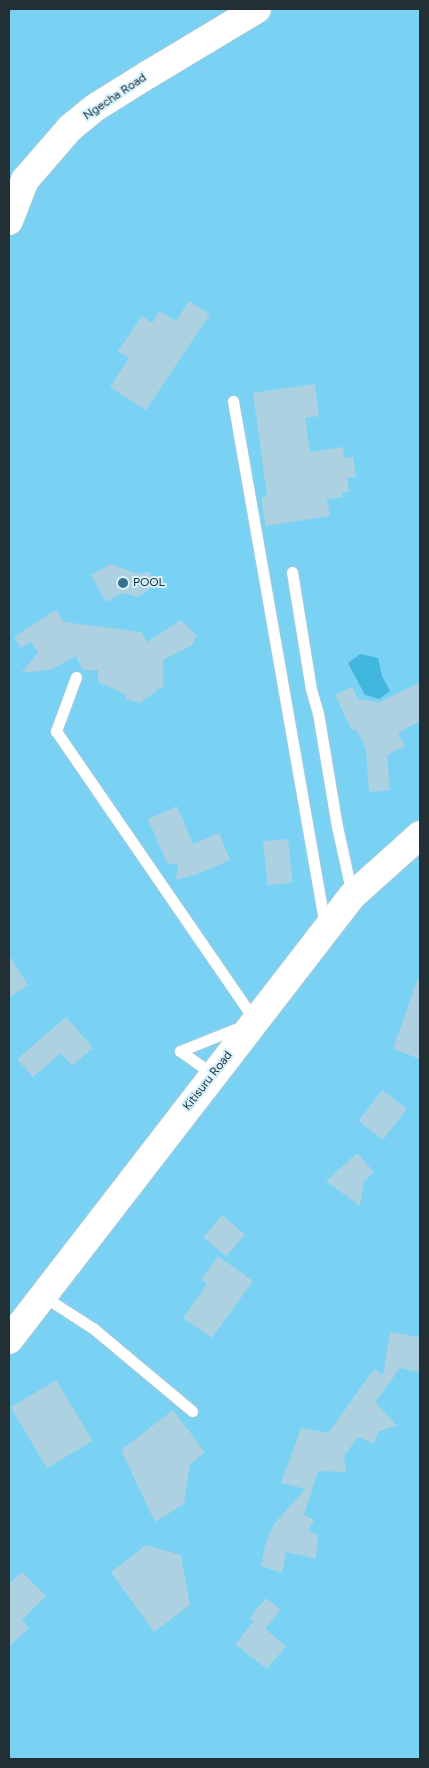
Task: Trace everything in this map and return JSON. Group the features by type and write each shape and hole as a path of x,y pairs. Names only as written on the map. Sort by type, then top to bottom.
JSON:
{"street":[{"name":"Ngecha Road","path":"12,207 25,180 70,128 119,93 257,9"},
{"name":"Kitisuru Road","path":"9,1340 352,896 420,835"}],"lane":[{"path":"233,401 326,930"},
{"path":"292,572 311,689 318,713 337,826 352,896"},
{"path":"76,677 56,731 255,1021 180,1052 213,1074"},
{"path":"43,1296 94,1330 192,1411"}],"shaded area":[{"path":"9,9 420,9 420,1759 9,1759"},
{"path":"360,654 378,658 382,676 390,691 379,699 365,695 348,663"}],"building":[{"path":"189,301 210,314 146,410 110,387 129,358 118,351 142,316 152,323 160,311 176,321"},
{"path":"315,384 319,416 305,418 310,452 343,447 344,458 353,457 356,477 347,478 349,492 342,492 343,497 327,499 330,516 266,526 261,498 267,496 253,393"},
{"name":"POOL","path":"111,564 138,574 150,572 151,588 138,597 122,593 106,602 91,575"},
{"path":"56,610 64,622 141,632 147,642 181,620 197,636 192,645 163,660 163,686 140,703 126,699 125,694 98,682 98,670 83,670 76,656 53,669 21,673 38,653 31,642 20,648 14,637"},
{"path":"420,682 420,721 398,733 405,746 387,755 390,790 369,792 366,749 356,729 352,731 335,695 352,687 358,699 380,702"},
{"path":"177,806 193,844 219,833 230,860 198,874 176,880 178,865 167,863 148,819"},
{"path":"288,839 293,883 268,885 263,842"},
{"path":"9,955 28,985 9,998"},
{"path":"418,978 420,979 420,1059 393,1049"},
{"path":"66,1017 93,1048 72,1066 61,1053 33,1077 17,1059"},
{"path":"382,1090 407,1109 383,1140 359,1121"},
{"path":"357,1153 374,1172 364,1181 360,1206 326,1181"},
{"path":"222,1215 245,1234 226,1256 203,1237"},
{"path":"218,1256 253,1281 212,1338 183,1318 207,1284 201,1279"},
{"path":"390,1332 420,1337 420,1372 400,1368 375,1402 397,1426 379,1431 374,1444 358,1437 344,1456 346,1472 318,1471 304,1515 314,1520 308,1530 318,1535 316,1559 286,1552 282,1573 261,1566 265,1545 274,1524 305,1489 281,1483 301,1428 328,1433 374,1369 383,1375"},
{"path":"56,1380 93,1441 47,1468 11,1407"},
{"path":"173,1410 205,1452 190,1464 184,1504 155,1522 121,1450"},
{"path":"146,1545 181,1555 190,1605 154,1632 111,1572"},
{"path":"22,1572 46,1596 22,1620 29,1628 9,1647 9,1584"},
{"path":"266,1598 281,1610 265,1629 286,1646 267,1669 235,1644 254,1621 250,1618"}],"place":[{"name":"POOL","path":"123,583"}]}
